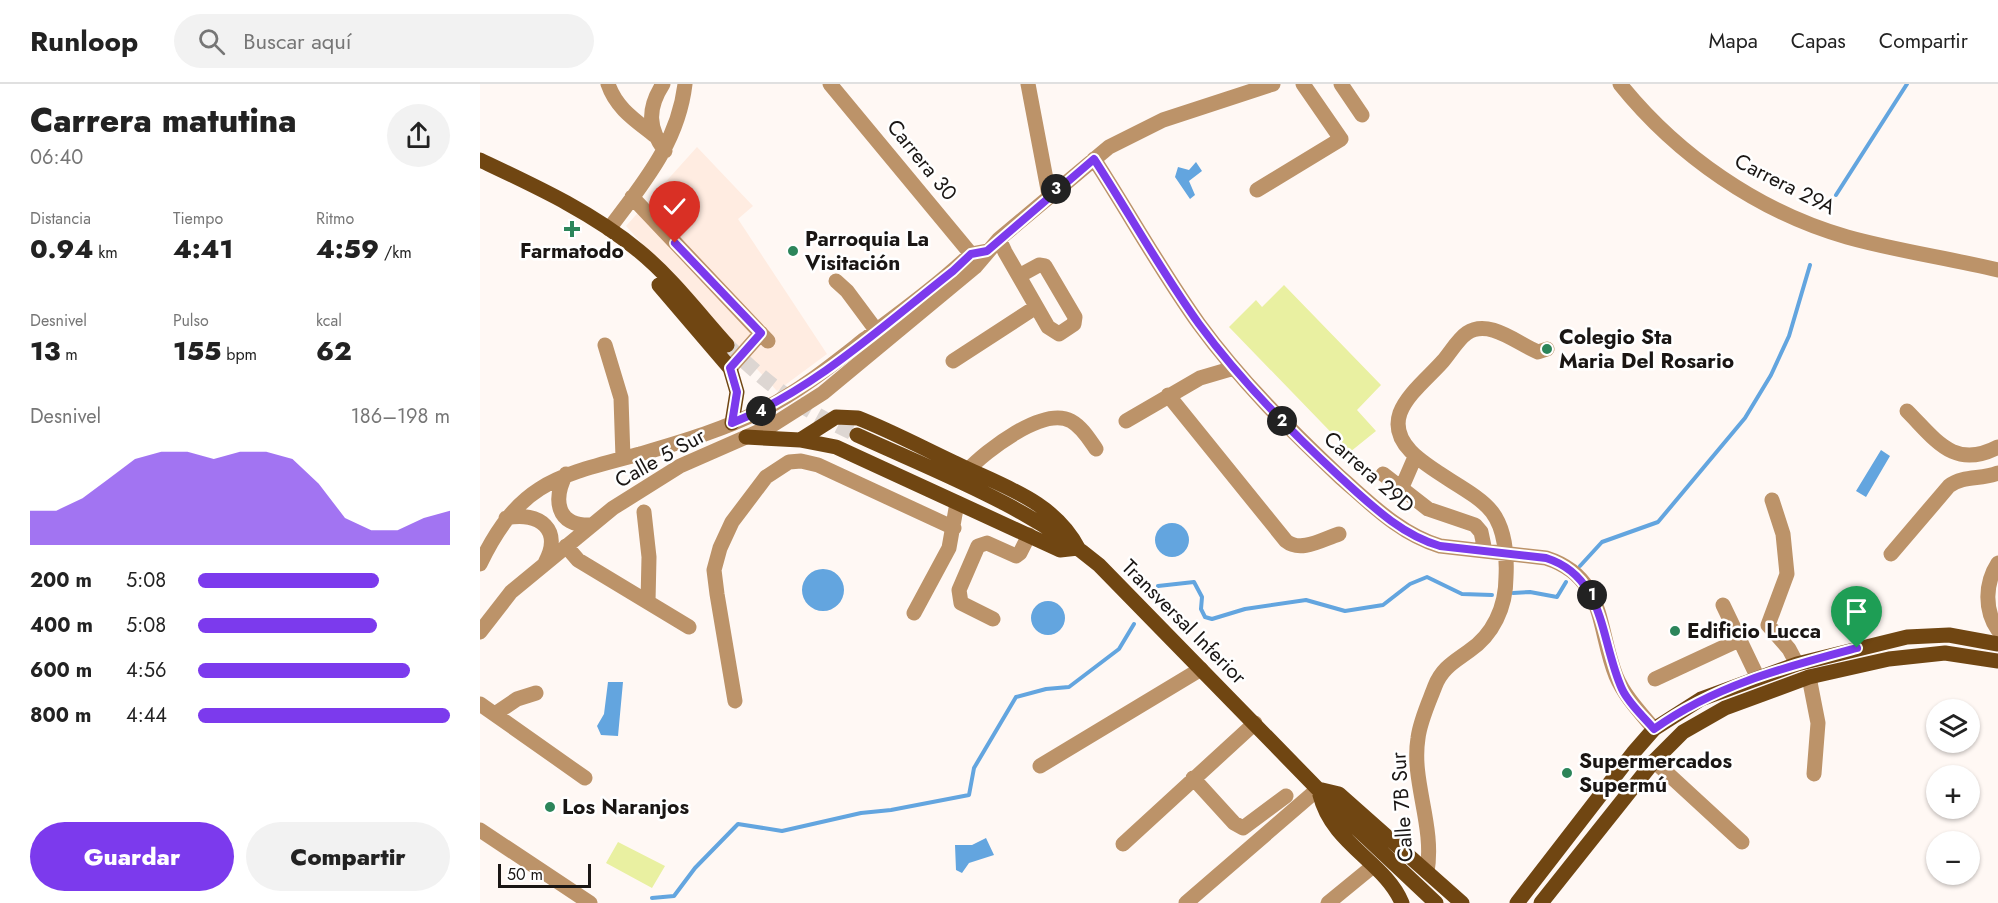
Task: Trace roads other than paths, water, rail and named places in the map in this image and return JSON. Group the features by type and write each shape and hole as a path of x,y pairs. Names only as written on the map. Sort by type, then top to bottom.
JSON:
{"main road":[{"path":"480,160 539,187 609,229 654,265 727,345"},
{"path":"591,218 599,230 654,279 730,368 737,392 732,423"},
{"path":"746,437 828,444 1060,550 1078,548 1068,529 1044,507 1017,491 874,424 849,416 836,417 800,440"},
{"name":"Transversal Inferior","path":"857,435 1032,518 1078,548 1099,565 1318,789 1436,903"},
{"path":"1517,903 1654,729 1701,699 1757,676 1906,637 1949,635 1998,644"},
{"path":"1541,903 1654,761 1683,732 1725,708 1809,677 1919,654 1945,653 1998,661"},
{"path":"1402,903 1391,884 1341,835 1323,809 1318,789 1339,795 1462,903"}],"street":[{"path":"608,84 612,95 625,112 654,135 665,151"},
{"path":"654,135 651,122 654,102 663,84"},
{"path":"609,229 665,151 678,117 685,84"},
{"name":"Carrera 30","path":"830,84 977,257"},
{"path":"1028,84 1049,195"},
{"name":"Calle 5 Sur","path":"480,632 498,605 590,525 653,481 771,426 823,393 1049,195 1109,147 1163,120 1273,84"},
{"path":"1257,190 1341,139 1303,84"},
{"path":"1341,84 1362,115"},
{"name":"Carrera 29A","path":"1620,84 1638,107 1696,159 1757,199 1798,219 1844,236 1904,252 1998,270"},
{"name":"Carrera 29D","path":"1094,159 1198,322 1234,368 1291,431 1382,515 1425,542 1561,563 1585,584 1603,624 1615,673 1624,693 1654,729"},
{"path":"632,197 765,337 730,368"},
{"path":"999,239 1019,276 1036,307 1053,332 1059,334 1074,324 1075,317 1045,266 1039,265 1019,276"},
{"name":"Calle 5 Sur","path":"480,564 506,518 532,494 566,474 732,423 778,402 977,257"},
{"path":"836,281 847,291 876,330"},
{"path":"953,361 1036,307"},
{"path":"1402,487 1415,457 1401,443 1398,423 1400,412 1467,333 1490,329 1538,352 1547,350"},
{"path":"605,345 621,398 623,458"},
{"path":"1125,421 1200,378 1234,368"},
{"path":"1168,395 1292,546 1301,547 1339,534"},
{"path":"1907,411 1940,446 1955,453 1965,456 1981,455 1998,447"},
{"path":"968,470 1000,441 1037,422 1053,418 1070,420 1085,433 1096,449"},
{"name":"Calle 7B Sur","path":"1415,457 1461,485 1492,511 1503,537 1506,578 1499,616 1481,642 1448,665 1440,674 1418,736 1419,776 1428,824 1430,855 1427,872"},
{"path":"735,701 714,570 720,548 732,522 772,472 789,462 801,461 818,465 954,528"},
{"path":"1891,554 1949,486 1959,479 1983,478 1998,473"},
{"path":"566,474 558,492 560,510 573,523 590,525"},
{"path":"1383,474 1428,509 1475,525 1481,532 1485,551"},
{"path":"1772,500 1783,534 1786,574 1768,625 1789,649 1797,664"},
{"path":"914,613 949,548 957,503"},
{"path":"644,512 649,557 648,602"},
{"path":"506,518 524,515 541,521 551,537 552,547 545,564"},
{"path":"993,619 961,603 959,590 970,564 978,546 987,543 1016,555 1020,554 1029,535"},
{"path":"566,546 578,560 689,627"},
{"path":"1981,640 1996,620 1988,584 1998,563"},
{"path":"1723,605 1757,676"},
{"path":"1655,679 1739,640"},
{"path":"1040,766 1201,669"},
{"path":"1809,677 1818,723 1814,774"},
{"path":"495,714 517,699 536,693"},
{"path":"480,704 585,778"},
{"path":"1123,844 1192,778 1255,723"},
{"path":"1654,761 1742,842"},
{"path":"1192,778 1234,823 1243,828 1286,796"},
{"path":"1186,903 1318,789"},
{"path":"480,830 590,903"},
{"path":"1328,903 1372,867"}],"water":[{"path":"1196,162 1202,171 1189,181 1195,195 1190,199 1175,177 1178,167 1189,170"},
{"path":"1881,450 1890,456 1866,497 1856,491"},
{"path":"1172,523 1184,528 1189,540 1184,552 1172,557 1160,552 1155,540 1160,528"},
{"path":"823,569 838,575 844,590 838,605 823,611 808,605 802,590 808,575"},
{"path":"1048,601 1060,606 1065,618 1060,630 1048,635 1036,630 1031,618 1036,606"},
{"path":"608,682 623,682 618,736 601,735 597,726 604,714"},
{"path":"986,838 994,855 969,863 962,873 956,870 955,845 972,845"}],"waterway":[{"path":"1836,195 1907,84"},
{"path":"1580,566 1602,542 1658,522 1745,418 1771,375 1789,336 1810,265"},
{"path":"1158,586 1194,582 1202,597 1201,609 1205,617 1212,619 1245,609 1306,600 1345,611 1383,605 1410,584 1427,577 1462,594 1492,595"},
{"path":"1513,593 1530,592 1557,597 1566,582"},
{"path":"652,898 674,896 695,868 738,824 782,831 861,813 891,810 969,795 974,768 1016,697 1046,689 1069,687 1119,649 1134,624"}],"tunnel":[{"path":"727,345 787,396 819,416 857,435"}],"place":[{"name":"Farmatodo","path":"572,229"},
{"name":"Parroquia La Visitación","path":"793,251"},
{"name":"Colegio Sta Maria Del Rosario","path":"1547,349"},
{"name":"Edificio Lucca","path":"1675,631"},
{"name":"Supermercados Supermú","path":"1567,773"},
{"name":"Los Naranjos","path":"550,807"}]}
